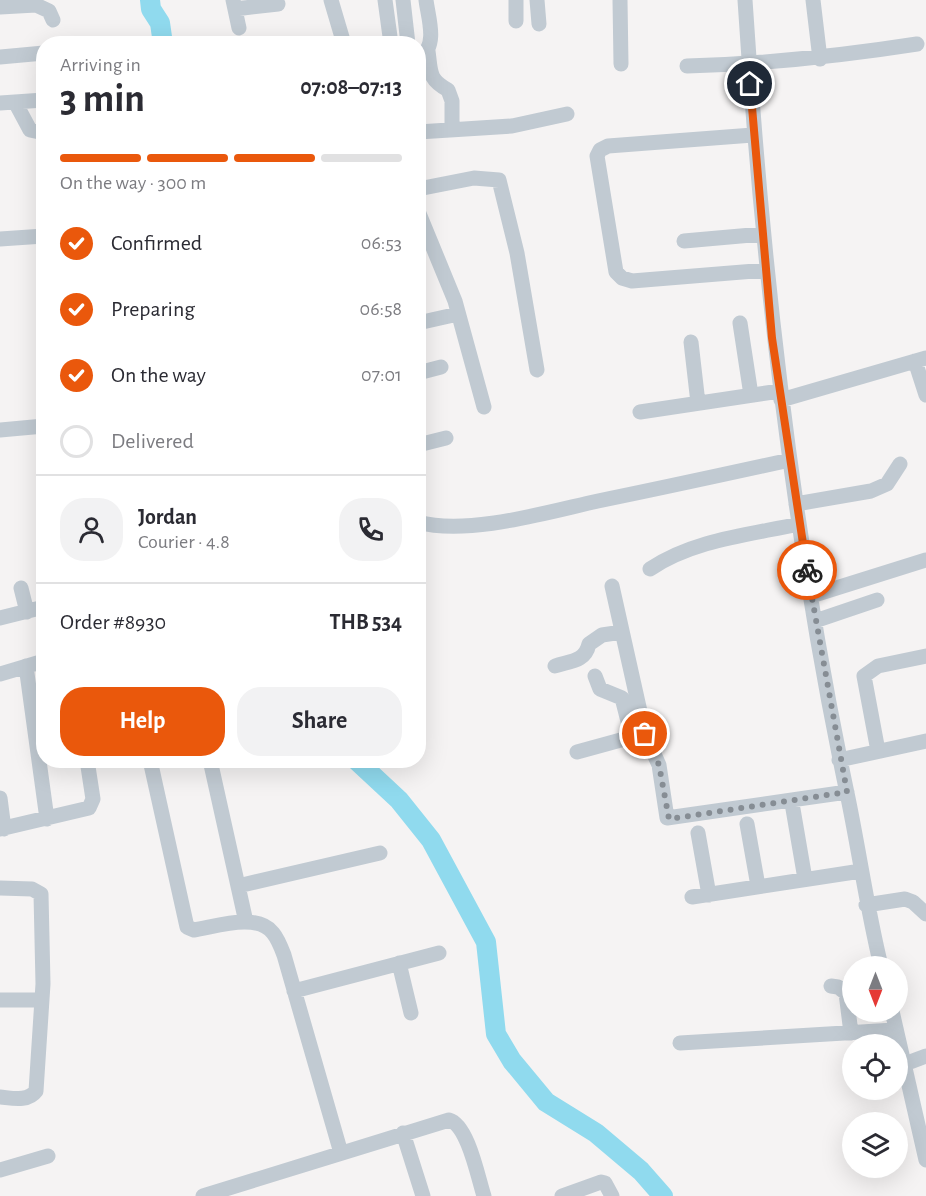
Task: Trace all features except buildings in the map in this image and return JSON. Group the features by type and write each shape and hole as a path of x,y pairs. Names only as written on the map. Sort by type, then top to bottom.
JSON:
{"street":[{"path":"331,0 342,36"},
{"path":"385,0 390,36"},
{"path":"403,0 407,36"},
{"path":"426,0 431,40 426,48"},
{"path":"516,0 516,21"},
{"path":"537,0 539,24"},
{"path":"620,0 621,64"},
{"path":"745,0 753,135 766,270 796,504 839,760 847,792 866,904 879,956"},
{"path":"813,0 820,59"},
{"path":"239,28 234,5 278,4"},
{"path":"0,7 36,5 49,11 52,20"},
{"path":"687,66 749,65 820,59 917,44"},
{"path":"0,57 36,54"},
{"path":"426,61 435,83 448,90 452,101 452,130"},
{"path":"8,102 36,100"},
{"path":"8,102 30,130 36,131"},
{"path":"426,132 512,126 567,114"},
{"path":"753,135 608,146 600,150 597,156 612,254 616,272 622,278 632,281 766,270"},
{"path":"426,187 474,178 499,180 517,253 537,370"},
{"path":"426,231 459,314 484,407"},
{"path":"684,242 763,234"},
{"path":"0,239 36,237"},
{"path":"426,321 459,314"},
{"path":"740,323 751,395"},
{"path":"691,342 698,403"},
{"path":"640,412 751,395 781,395 920,359 926,395"},
{"path":"426,371 441,367"},
{"path":"0,430 36,427"},
{"path":"426,443 446,438"},
{"path":"426,524 439,527 469,525 529,516 790,460"},
{"path":"796,504 871,491 887,484 900,464"},
{"path":"650,569 671,555 706,544 799,524"},
{"path":"811,597 926,561"},
{"path":"612,586 622,632 638,735"},
{"path":"21,588 27,612"},
{"path":"816,621 877,600"},
{"path":"0,618 36,609"},
{"path":"555,666 581,657 587,652 589,644 602,635 622,632"},
{"path":"878,751 864,676 878,666 926,656"},
{"path":"0,674 36,663"},
{"path":"26,666 36,739"},
{"path":"596,676 600,689 622,698 638,735 659,765 669,819 847,792"},
{"path":"577,752 638,735"},
{"path":"839,760 926,741"},
{"path":"40,768 47,819"},
{"path":"0,798 2,829 81,812 91,804 88,768"},
{"path":"152,768 187,927 194,930 246,922 264,926 272,931 284,955 341,1153"},
{"path":"212,768 246,922"},
{"path":"793,809 805,879"},
{"path":"747,824 758,886"},
{"path":"698,833 709,895"},
{"path":"238,886 380,853"},
{"path":"692,897 861,871"},
{"path":"0,888 32,889 43,898 36,1091 32,1096 24,1098 0,1097"},
{"path":"866,904 905,900 913,902 926,914"},
{"path":"294,991 439,953"},
{"path":"399,963 411,1013"},
{"path":"831,986 838,987 846,993 851,1033"},
{"path":"0,1000 41,1000"},
{"path":"893,1022 895,1034"},
{"path":"680,1043 894,1030"},
{"path":"908,1063 926,1056"},
{"path":"908,1089 926,1160"},
{"path":"203,1196 449,1120 459,1125 484,1196"},
{"path":"403,1133 423,1196"},
{"path":"0,1170 48,1156"},
{"path":"562,1196 601,1182 605,1184 612,1196"}],"waterway":[{"path":"150,0 151,9 160,23 162,36"},
{"path":"365,768 399,800 431,840 486,942 496,1034 512,1061 546,1102 596,1133 641,1171 663,1196"}],"way so far":[{"path":"645,734 659,765 666,816 669,819 847,792 839,760 807,570"}],"route":[{"path":"750,84 772,338 807,570"}]}
